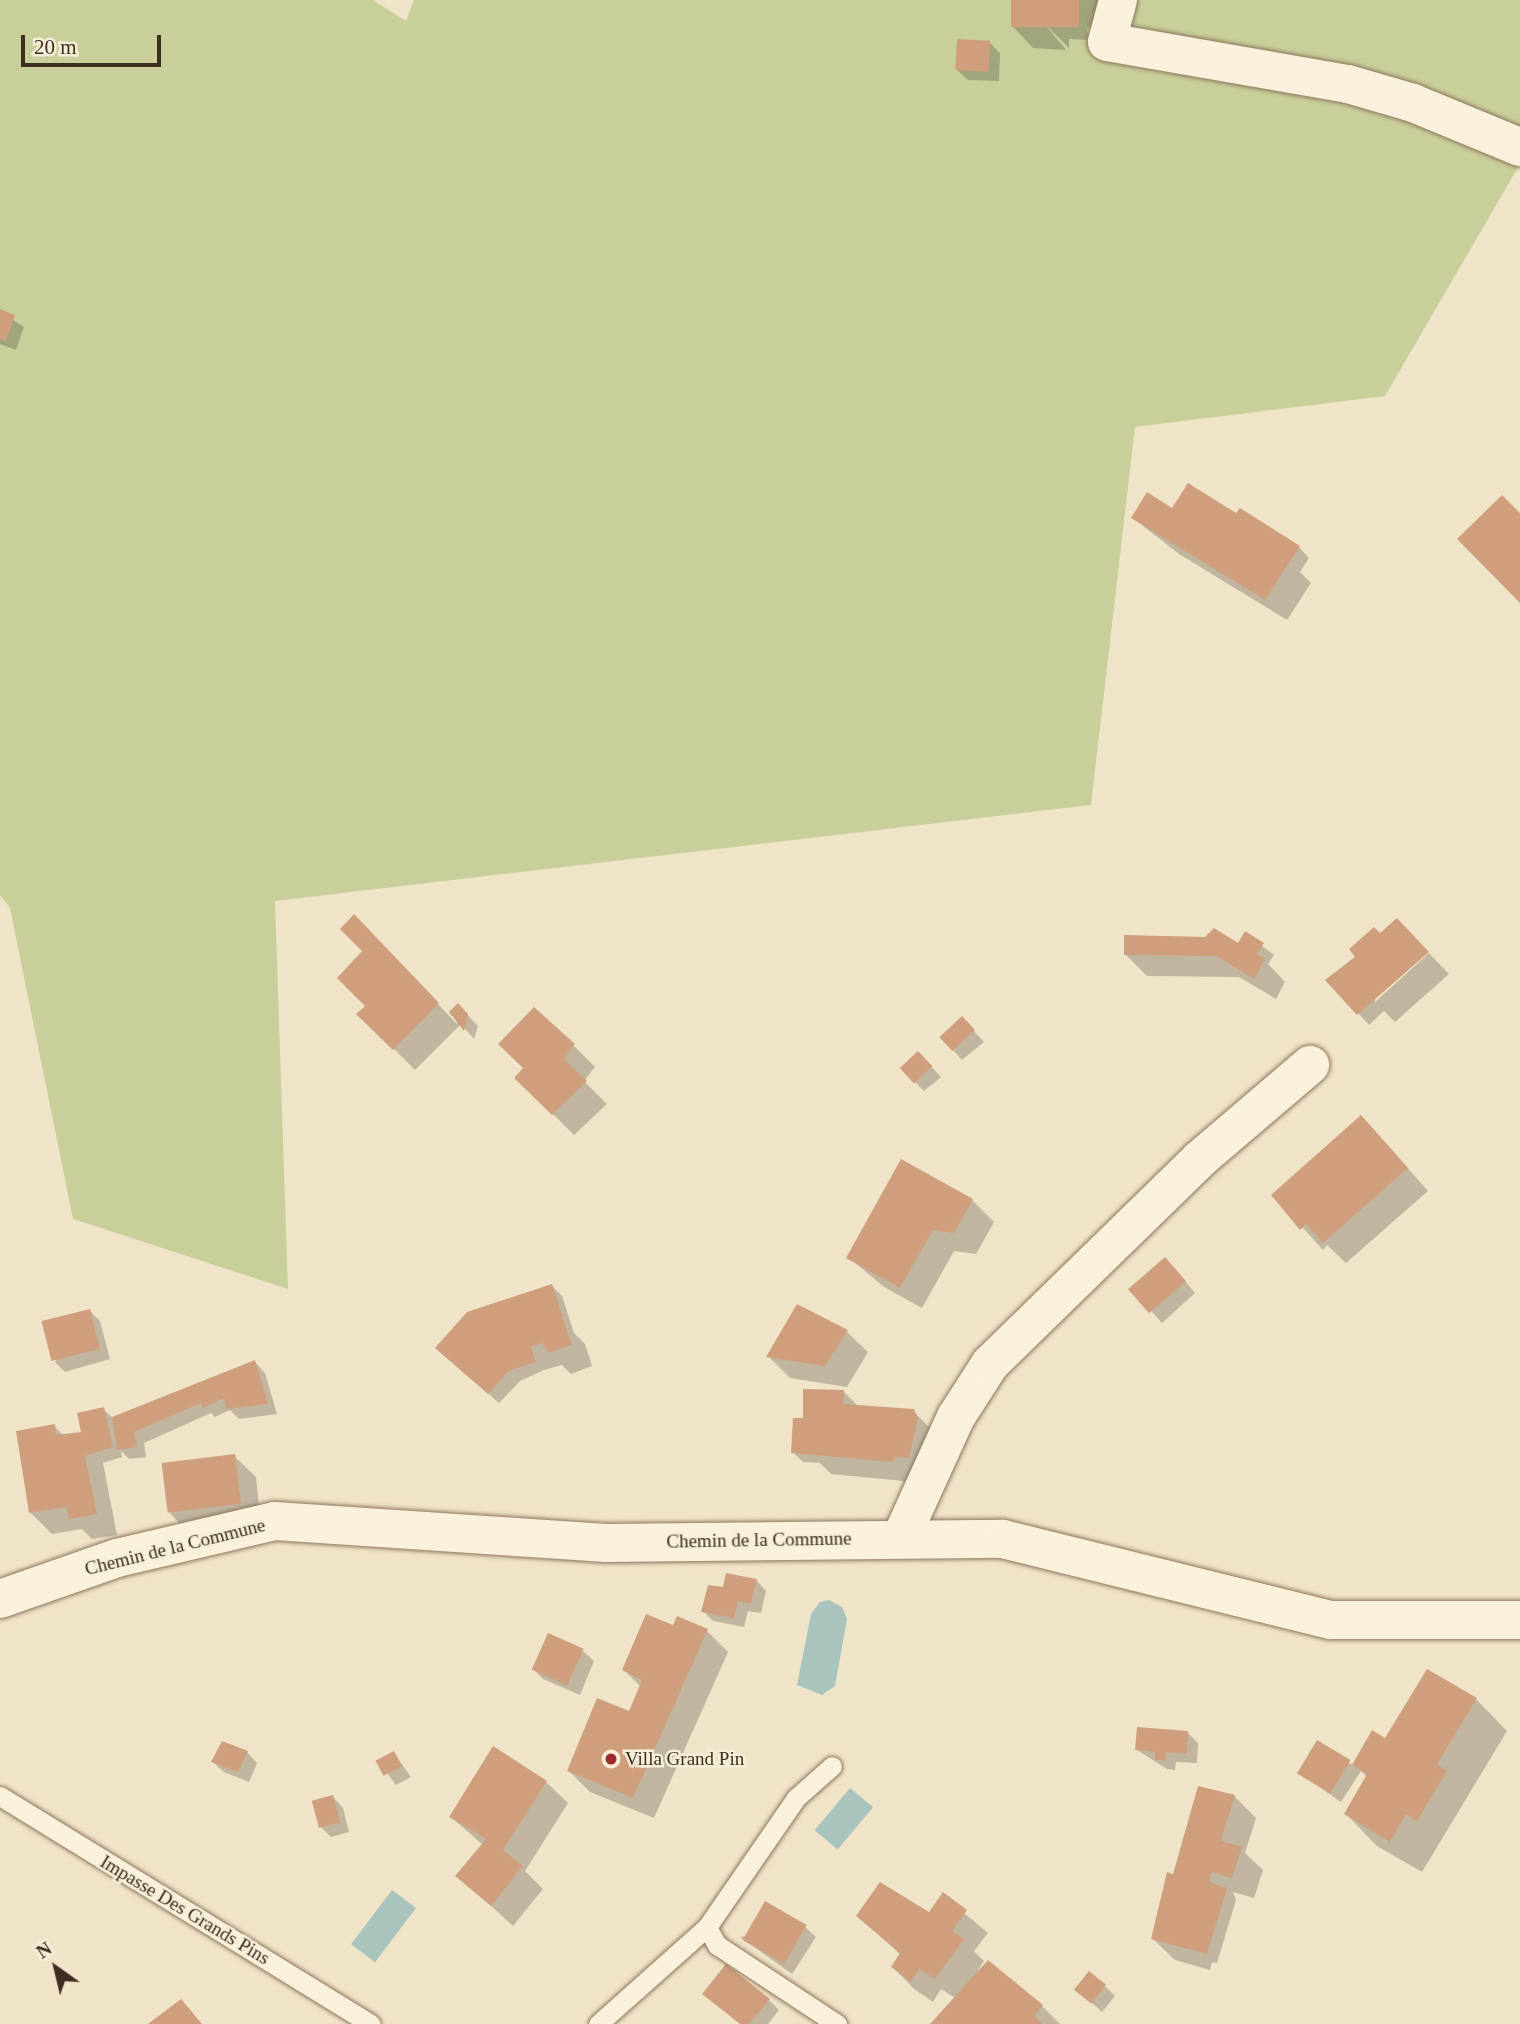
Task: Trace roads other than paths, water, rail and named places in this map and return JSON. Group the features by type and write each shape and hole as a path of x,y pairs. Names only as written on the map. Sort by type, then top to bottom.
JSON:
{"street":[{"path":"1118,0 1107,42 1348,84 1413,103 1520,147"},
{"path":"901,1538 956,1417 990,1364 1200,1159 1310,1065"},
{"name":"Chemin de la Commune","path":"0,1599 117,1558 275,1521 606,1543 1003,1539 1330,1620 1520,1620"}],"lane":[{"path":"598,2024 707,1927 796,1798 832,1766"},
{"name":"Impasse Des Grands Pins","path":"0,1796 371,2024"},
{"path":"707,1927 718,1945 837,2024"}],"water":[{"path":"829,1600 842,1607 847,1619 835,1686 822,1695 797,1685 811,1614 820,1602"},
{"path":"850,1788 873,1807 838,1849 815,1830"},
{"path":"392,1890 416,1908 375,1962 351,1944"}],"place":[{"name":"Villa Grand Pin","path":"611,1759"}]}
